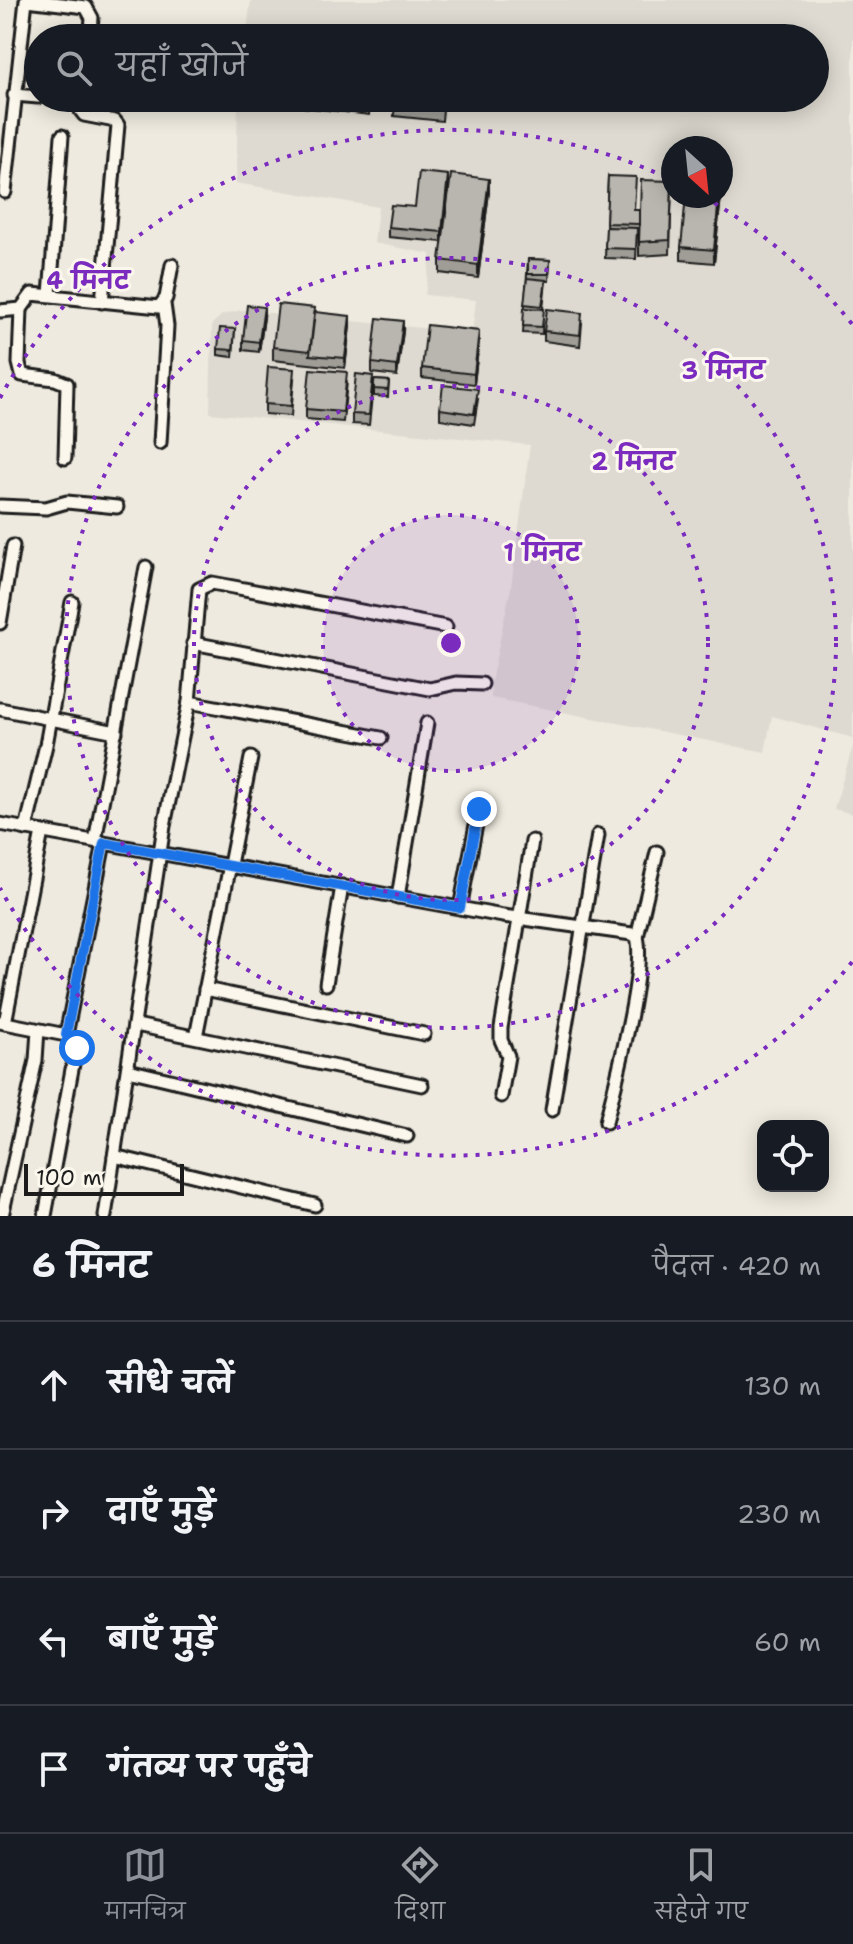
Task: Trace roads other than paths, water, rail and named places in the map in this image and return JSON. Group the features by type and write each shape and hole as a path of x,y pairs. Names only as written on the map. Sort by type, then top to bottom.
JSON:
{"street":[{"path":"5,192 26,0 78,3 91,12 91,24"},
{"path":"14,95 24,96"},
{"path":"82,112 115,121 118,125 102,302"},
{"path":"50,295 62,136"},
{"path":"160,443 167,326 164,304 172,265"},
{"path":"65,458 67,384 55,379 22,375 19,363 21,309 32,294 153,307 164,304"},
{"path":"0,311 21,309"},
{"path":"0,506 46,508 67,502 117,507"},
{"path":"0,623 13,546"},
{"path":"66,1035 146,567"},
{"path":"105,1216 161,853 189,702 199,589 212,583 446,627"},
{"path":"26,829 52,719 72,602"},
{"path":"193,643 430,689 456,683 482,684"},
{"path":"189,702 381,738"},
{"path":"0,709 116,732"},
{"path":"398,897 427,723"},
{"path":"196,1037 251,758"},
{"path":"460,908 479,809"},
{"path":"0,824 637,937"},
{"path":"42,832 3,1023 66,1035 77,1042 45,1216"},
{"path":"552,1110 598,835"},
{"path":"501,1096 508,1056 501,1040 501,1028 532,841"},
{"path":"606,1122 624,1048 638,956 637,937 657,852"},
{"path":"326,984 342,886"},
{"path":"205,989 424,1034"},
{"path":"136,1025 422,1085"},
{"path":"2,1216 36,1060 38,1030"},
{"path":"128,1070 407,1136"},
{"path":"114,1156 315,1205"}]}
